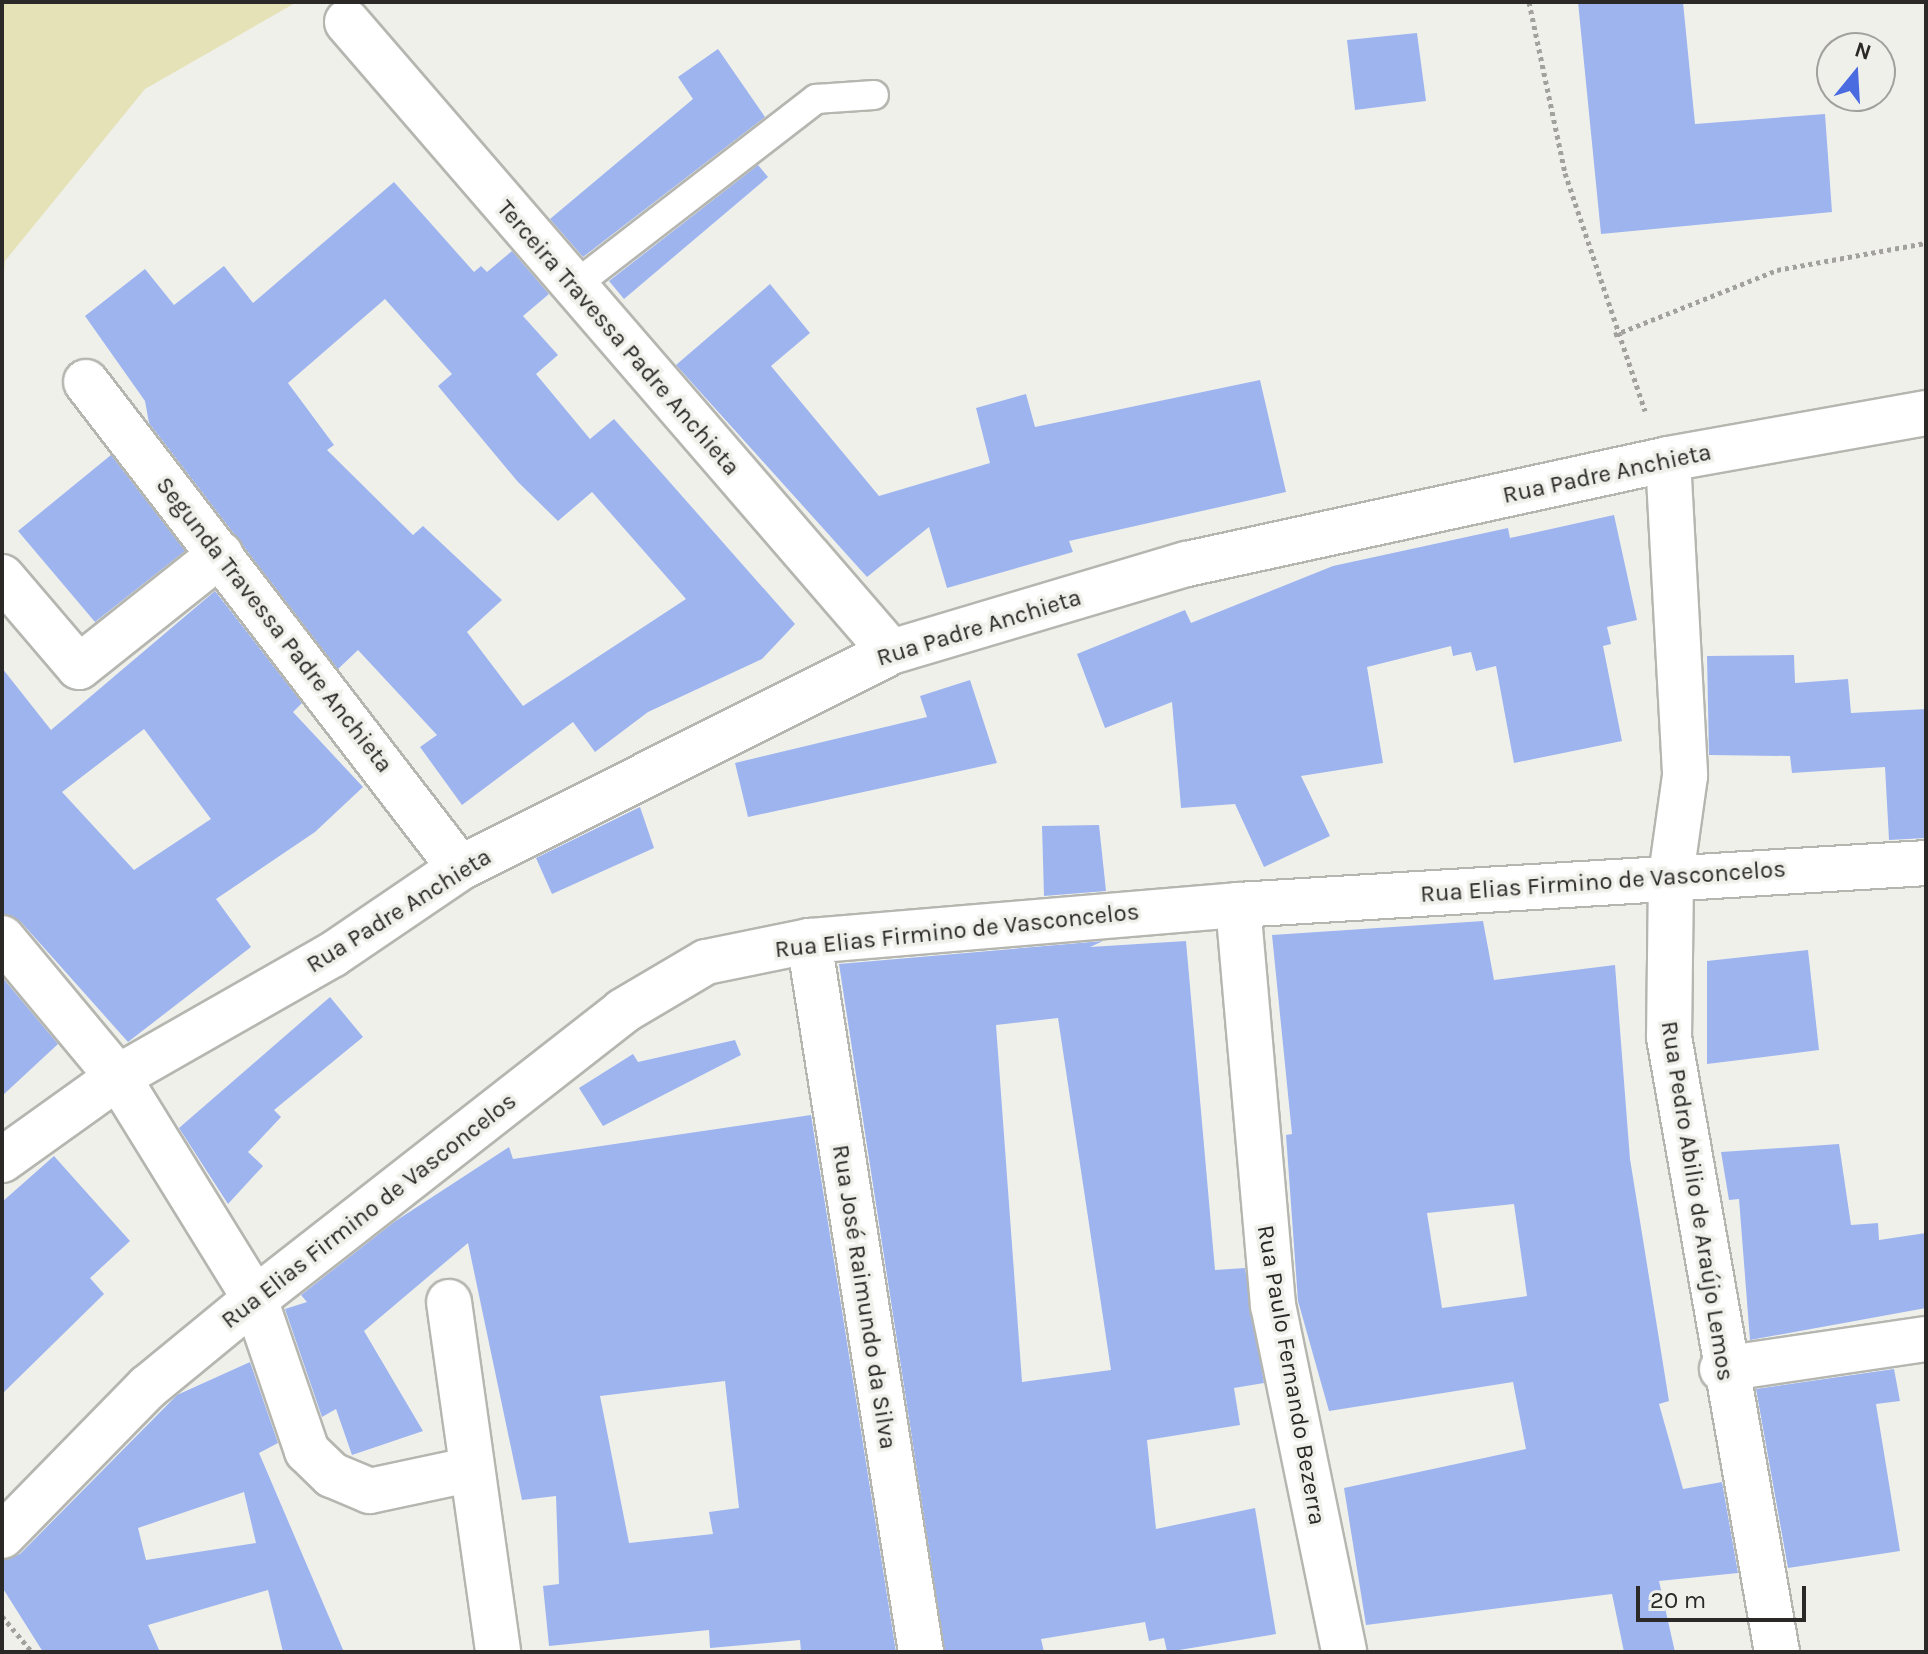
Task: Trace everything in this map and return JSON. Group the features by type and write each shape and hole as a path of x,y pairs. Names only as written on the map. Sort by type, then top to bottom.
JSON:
{"street":[{"name":"Terceira Travessa Padre Anchieta","path":"347,22 891,652"},
{"name":"Segunda Travessa Padre Anchieta","path":"86,382 460,868"},
{"name":"Rua Padre Anchieta","path":"2,1160 118,1077 332,955 460,868 891,652 1187,564 1668,459 1926,413"},
{"name":"Rua Pedro Abilio de Araújo Lemos","path":"1668,459 1685,776 1671,876 1669,1037 1722,1369 1777,1652"},
{"path":"2,577 79,667 221,554"},
{"name":"Rua Elias Firmino de Vasconcelos","path":"2,1536 148,1387 255,1299 623,1011 706,962 809,941 1238,905 1671,876 1926,863"},
{"name":"Rua Paulo Fernando Bezerra","path":"1238,905 1273,1305 1344,1652"},
{"path":"2,938 118,1077 255,1299 307,1451 332,1475 370,1491 468,1470"},
{"name":"Rua José Raimundo da Silva","path":"809,941 921,1652"},
{"path":"449,1302 468,1470 498,1652"},
{"path":"1722,1369 1926,1339"}],"lane":[{"path":"574,286 816,99 874,95"}],"path":[{"path":"1529,2 1565,173 1614,335 1668,459"},
{"path":"1614,335 1777,270 1926,243"},
{"path":"2,1616 32,1652"}],"shaded area":[{"path":"2,2 297,2 145,89 5,261 2,298"}],"building":[{"path":"1578,2 1683,2 1695,124 1825,114 1832,212 1601,234"},
{"path":"1417,33 1426,101 1355,110 1347,40"},
{"path":"718,49 765,117 583,257 550,219 693,99 678,77"},
{"path":"758,165 768,177 624,299 609,281"},
{"path":"394,182 474,272 481,266 487,272 512,251 549,294 523,316 558,355 536,374 590,439 614,419 795,624 762,659 648,712 595,752 573,722 462,805 420,747 437,735 358,650 338,669 149,423 145,401 85,316 145,269 174,305 224,266 253,303","holes":["385,299 452,374 438,386 518,482 558,521 592,492 686,599 523,706 467,632 502,600 423,526 413,535 327,450 334,445 288,383"]},
{"path":"770,284 810,333 771,366 879,496 990,463 976,408 1026,394 1035,427 1260,380 1286,492 1069,541 1073,552 947,588 929,527 867,577 676,365"},
{"path":"111,455 185,551 95,622 18,531"},
{"path":"1614,515 1637,620 1607,627 1611,644 1603,646 1622,741 1514,763 1496,666 1476,671 1471,652 1453,656 1451,646 1367,667 1383,763 1301,776 1330,836 1264,867 1235,804 1181,808 1172,702 1105,728 1077,654 1185,610 1191,623 1333,566 1508,528 1510,538"},
{"path":"215,591 302,703 293,712 363,787 315,832 216,899 251,947 128,1042 21,922 2,914 2,668 51,730","holes":["144,729 211,819 134,870 62,792"]},
{"path":"1794,655 1795,683 1848,679 1851,713 1926,709 1926,838 1889,840 1885,767 1792,773 1790,756 1709,755 1707,656"},
{"path":"970,680 997,763 748,817 735,763 927,717 920,696"},
{"path":"640,807 654,848 552,894 536,858"},
{"path":"1099,825 1106,891 1044,896 1042,826"},
{"path":"1483,921 1494,980 1615,965 1630,1159 1669,1401 1659,1404 1683,1489 1722,1482 1738,1573 1659,1581 1675,1652 1624,1652 1612,1594 1366,1625 1344,1488 1526,1449 1513,1382 1329,1411 1298,1301 1286,1135 1292,1134 1272,935","holes":["1514,1204 1527,1296 1442,1308 1427,1213"]},
{"path":"1103,941 1090,947 1186,941 1215,1270 1245,1268 1264,1383 1234,1388 1240,1425 1147,1440 1156,1529 1255,1508 1276,1634 1167,1652 1164,1638 1149,1641 1145,1622 1041,1639 1044,1652 945,1652 839,964","holes":["1058,1018 1111,1370 1022,1382 996,1025"]},
{"path":"1808,950 1819,1050 1707,1064 1707,961"},
{"path":"2,977 58,1044 2,1096"},
{"path":"330,997 363,1037 274,1110 281,1117 248,1152 263,1166 228,1204 179,1128"},
{"path":"735,1040 741,1055 603,1126 579,1088 633,1054 638,1062"},
{"path":"811,1115 896,1652 801,1652 800,1640 710,1648 709,1630 549,1646 543,1586 559,1584 556,1496 522,1500 468,1243 364,1331 423,1431 352,1455 336,1409 322,1417 285,1309 307,1302 301,1295 394,1222 509,1147 513,1159","holes":["725,1381 739,1508 709,1512 713,1534 629,1543 600,1396"]},
{"path":"1839,1144 1851,1225 1878,1223 1879,1240 1926,1233 1926,1308 1750,1340 1739,1199 1729,1200 1721,1152"},
{"path":"54,1156 130,1241 90,1278 104,1294 2,1394 2,1202"},
{"path":"250,1362 278,1443 259,1453 344,1652 283,1652 268,1590 148,1625 160,1652 43,1652 2,1587 2,1560 20,1554 177,1395","holes":["244,1492 256,1543 146,1560 138,1528"]},
{"path":"1894,1369 1900,1401 1876,1404 1900,1551 1788,1568 1756,1389"}]}
